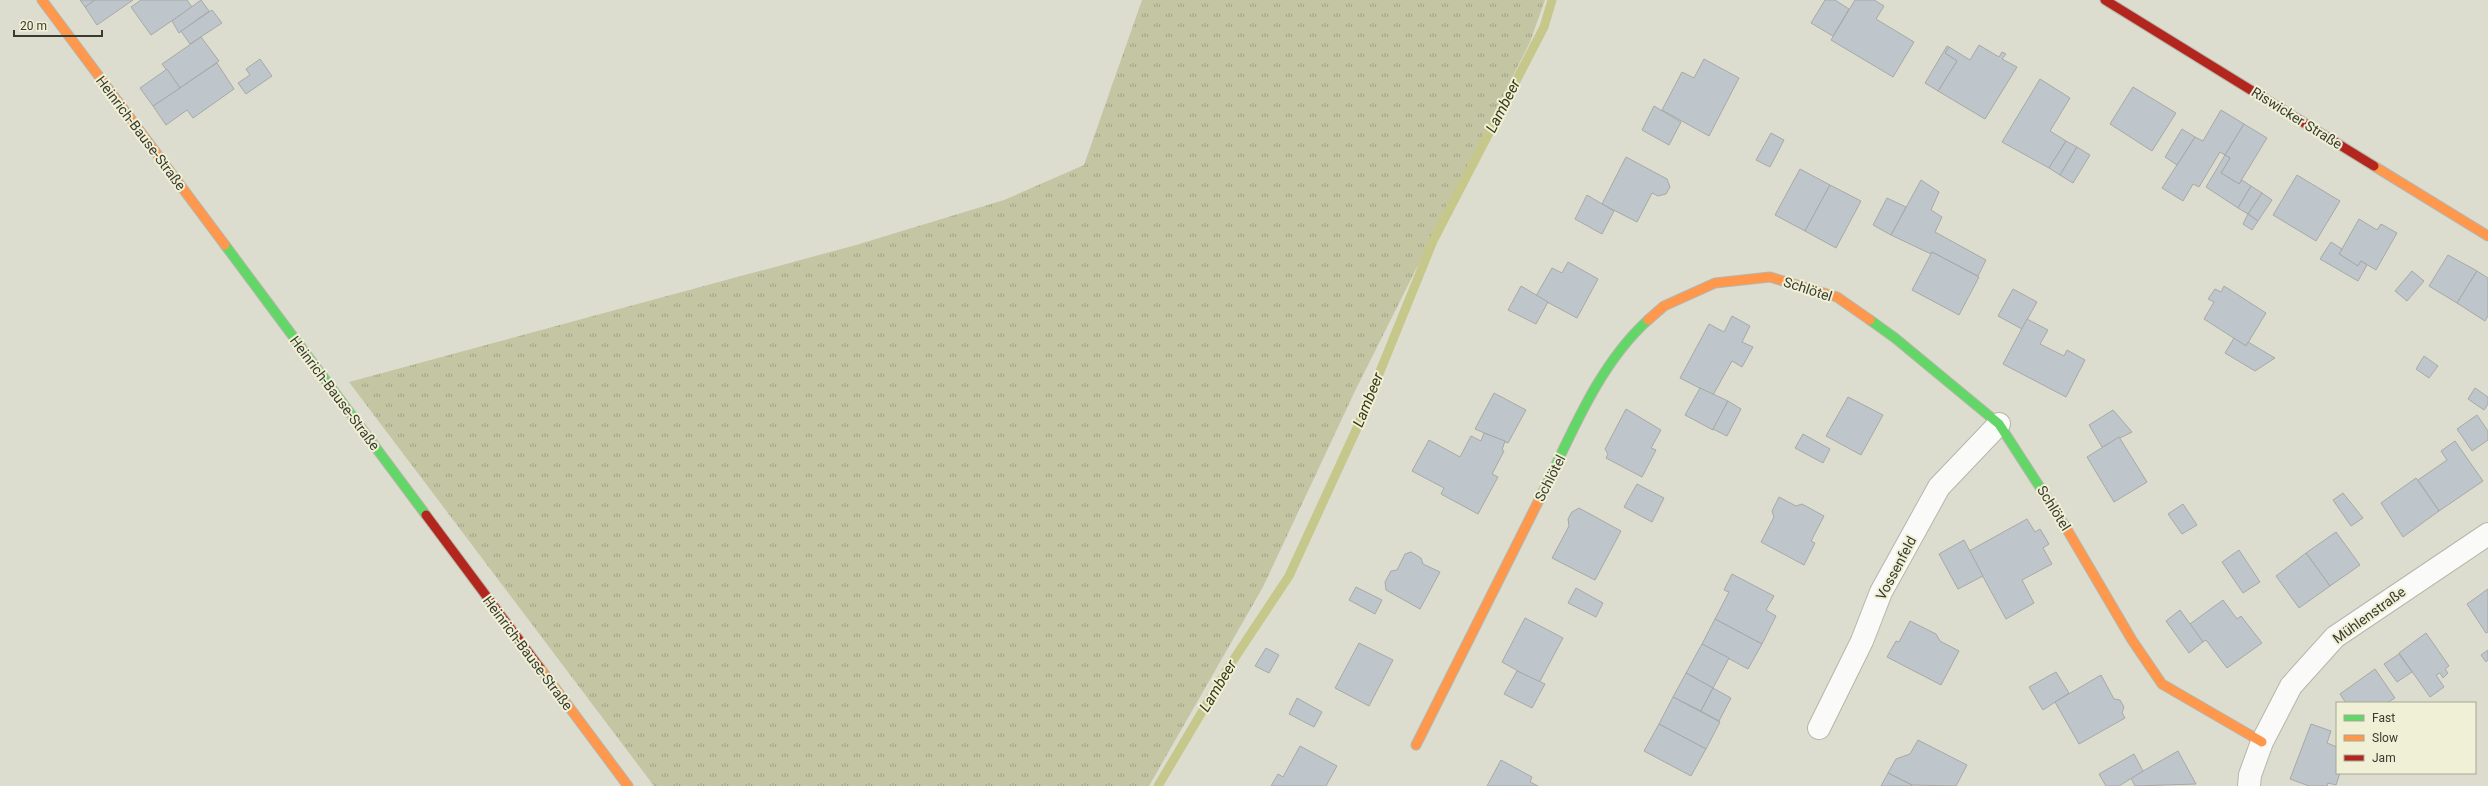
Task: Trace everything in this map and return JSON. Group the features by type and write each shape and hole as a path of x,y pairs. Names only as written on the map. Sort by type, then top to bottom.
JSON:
{"street":[{"name":"Heinrich-Bause-Straße","path":"42,0 628,786"},
{"name":"Riswicker Straße","path":"2106,0 2488,236"},
{"name":"Schlötel","path":"1416,745 1591,396 1629,337 1664,306 1715,283 1770,277 1837,298 1902,342 1999,424 2050,499 2132,640 2162,684 2262,742"},
{"name":"Vossenfeld","path":"1819,728 1862,641 1881,592 1939,487 1999,424"},
{"name":"Mühlenstraße","path":"2249,786 2250,775 2262,742 2291,686 2335,637 2488,534"}],"green space":[{"path":"1142,0 1545,0 1530,42 1355,391 1263,587 1149,786 654,786 349,382 856,245 1004,200 1084,165"}],"building":[{"path":"80,0 95,0 85,7"},
{"path":"95,0 133,0 97,25 85,7"},
{"path":"141,0 187,0 192,7 151,35 131,7"},
{"path":"201,0 209,11 179,33 172,21"},
{"path":"1825,0 1835,0 1849,9 1833,36 1811,23"},
{"path":"1855,0 1874,0 1884,6 1876,19 1914,42 1893,77 1831,40"},
{"path":"212,10 222,23 190,44 181,31"},
{"path":"201,37 219,61 180,88 162,64"},
{"path":"1979,45 1999,57 2002,52 2006,54 2002,59 2017,67 1985,119 1938,91 1957,61 1945,53 1949,47 1970,60"},
{"path":"1947,46 1949,47 1945,53 1957,61 1938,91 1925,83"},
{"path":"260,59 272,76 246,94 238,83 250,75 246,69"},
{"path":"1704,59 1739,78 1709,136 1662,110 1682,72 1694,78"},
{"path":"217,63 234,89 193,118 187,110 166,125 153,106"},
{"path":"167,69 180,88 153,106 140,88"},
{"path":"2040,79 2070,98 2050,131 2066,141 2049,168 2002,142"},
{"path":"2133,87 2176,113 2152,151 2110,124"},
{"path":"1654,106 1681,122 1669,145 1642,130"},
{"path":"2221,110 2244,124 2225,155 2220,152 2199,187 2193,184 2183,201 2162,188 2195,137 2203,141"},
{"path":"2244,124 2267,138 2239,184 2221,173 2230,158 2225,155"},
{"path":"2182,129 2195,137 2177,165 2165,157"},
{"path":"1771,133 1784,140 1770,167 1756,160"},
{"path":"2066,141 2077,147 2060,175 2049,168"},
{"path":"2077,147 2090,155 2073,183 2060,175"},
{"path":"2225,155 2230,158 2221,173 2239,184 2242,180 2251,186 2238,208 2206,187"},
{"path":"1626,157 1667,179 1670,187 1666,194 1658,196 1652,193 1637,222 1602,204"},
{"path":"1800,169 1830,185 1805,231 1775,215"},
{"path":"2297,175 2340,201 2316,241 2273,215"},
{"path":"1921,180 1939,192 1931,210 1942,217 1935,232 1986,260 1978,276 1932,252 1931,254 1891,235"},
{"path":"1830,185 1861,201 1836,248 1805,231"},
{"path":"2251,186 2262,193 2248,214 2238,208"},
{"path":"2262,193 2272,200 2258,221 2248,214"},
{"path":"1587,195 1614,211 1602,234 1575,219"},
{"path":"1887,198 1906,207 1891,235 1873,225"},
{"path":"2248,214 2258,221 2252,230 2243,224"},
{"path":"2359,219 2377,230 2381,224 2397,233 2376,270 2361,261 2358,266 2339,254"},
{"path":"2331,242 2342,249 2339,254 2358,266 2361,261 2367,265 2358,281 2320,259"},
{"path":"1932,252 1979,277 1959,315 1912,290"},
{"path":"2448,255 2477,271 2457,303 2429,286"},
{"path":"1568,262 1598,279 1577,318 1536,296 1552,268 1562,273"},
{"path":"2412,271 2424,281 2407,301 2395,291"},
{"path":"2477,271 2488,278 2488,316 2485,321 2457,303"},
{"path":"1521,286 1548,302 1536,324 1508,310"},
{"path":"2224,286 2266,313 2246,346 2204,319 2214,302 2208,299 2215,289 2221,292"},
{"path":"2013,289 2037,302 2022,329 1998,316"},
{"path":"1732,316 1750,326 1742,342 1753,347 1742,367 1732,361 1713,395 1680,378 1709,324 1724,332"},
{"path":"2027,319 2048,330 2040,344 2064,356 2067,350 2085,360 2066,397 2003,364"},
{"path":"2234,338 2246,346 2248,342 2275,358 2255,371 2225,353"},
{"path":"2424,356 2438,366 2429,378 2416,369"},
{"path":"1700,388 1728,401 1713,430 1685,415"},
{"path":"2475,388 2488,397 2488,404 2484,410 2468,399"},
{"path":"1494,393 1526,410 1508,443 1475,429"},
{"path":"1848,397 1883,415 1861,455 1826,436"},
{"path":"1728,401 1741,409 1727,436 1713,429"},
{"path":"1626,409 1661,430 1651,448 1656,450 1642,477 1606,458 1608,454 1605,449"},
{"path":"2113,410 2132,432 2102,447 2089,425"},
{"path":"2477,415 2488,431 2488,440 2472,451 2457,429"},
{"path":"1484,433 1505,441 1502,450 1504,451 1492,474 1498,477 1478,514 1441,494 1444,488 1412,471 1429,440 1460,457 1471,436 1481,441"},
{"path":"1803,434 1830,449 1823,463 1795,448"},
{"path":"2119,437 2147,482 2114,502 2087,457"},
{"path":"2455,441 2483,481 2439,511 2418,480 2447,460 2441,451"},
{"path":"2416,478 2439,511 2403,537 2381,503"},
{"path":"1637,484 1664,498 1652,522 1624,507"},
{"path":"2343,493 2363,518 2351,526 2333,500"},
{"path":"1779,497 1796,506 1802,504 1824,516 1811,541 1815,543 1804,565 1761,542 1774,517 1772,511"},
{"path":"2183,504 2197,525 2182,534 2168,514"},
{"path":"1579,508 1621,531 1595,580 1552,558 1569,526 1568,519 1572,512"},
{"path":"2027,519 2035,532 2040,529 2049,544 2043,548 2052,564 2022,580 2034,603 2006,619 1969,551"},
{"path":"2336,532 2360,565 2330,586 2306,553"},
{"path":"1964,540 1983,576 1958,589 1939,554"},
{"path":"2239,550 2260,582 2243,593 2222,562"},
{"path":"1411,552 1421,558 1423,564 1440,572 1420,609 1386,590 1385,582 1391,571 1397,570 1405,554"},
{"path":"2306,553 2330,586 2299,608 2276,576"},
{"path":"1732,574 1774,596 1766,610 1776,616 1762,644 1715,619 1729,592 1724,590"},
{"path":"1356,587 1382,600 1375,614 1349,600"},
{"path":"1576,588 1603,603 1596,617 1568,603"},
{"path":"2488,589 2488,632 2486,633 2467,604"},
{"path":"2223,600 2237,619 2241,616 2262,643 2227,668 2206,640 2203,642 2190,624"},
{"path":"2180,610 2203,642 2189,653 2166,621"},
{"path":"1525,618 1563,638 1539,683 1502,662"},
{"path":"1715,619 1762,644 1748,669 1702,644"},
{"path":"1910,621 1936,634 1940,641 1959,651 1941,685 1887,657 1896,641 1899,642"},
{"path":"2426,633 2449,666 2445,669 2448,673 2443,678 2440,673 2436,675 2444,687 2430,697 2399,653"},
{"path":"1359,643 1393,660 1369,706 1335,688"},
{"path":"1702,644 1729,658 1713,688 1686,673"},
{"path":"1266,648 1279,655 1269,673 1255,666"},
{"path":"2488,650 2488,660 2486,662 2481,655"},
{"path":"2399,654 2412,672 2397,682 2384,664"},
{"path":"2375,669 2395,698 2389,702 2345,702 2340,694"},
{"path":"1517,671 1545,684 1532,708 1504,694"},
{"path":"2056,672 2069,693 2043,710 2029,687"},
{"path":"1686,673 1713,688 1701,711 1673,697"},
{"path":"2101,675 2114,699 2120,700 2124,707 2122,713 2125,718 2079,744 2055,702"},
{"path":"1713,688 1731,698 1719,721 1701,711"},
{"path":"1673,697 1720,722 1706,749 1659,724"},
{"path":"1297,698 1322,712 1314,727 1289,714"},
{"path":"1659,724 1706,749 1691,776 1644,751"},
{"path":"2311,724 2331,731 2327,743 2336,747 2336,774 2340,774 2336,785 2328,783 2327,786 2309,786 2290,779"},
{"path":"1918,740 1967,765 1956,786 1912,785 1888,773 1896,759 1910,754"},
{"path":"1300,746 1337,766 1326,786 1271,786 1278,774 1283,777"},
{"path":"2178,751 2196,784 2135,786 2131,778"},
{"path":"2134,754 2143,771 2119,786 2106,786 2099,774"},
{"path":"1501,760 1532,777 1530,782 1538,786 1487,786"},
{"path":"1888,773 1912,785 1912,786 1881,786"}],"waterway":[{"name":"Lambeer","path":"1158,786 1228,668 1289,576 1357,428 1433,241 1544,27 1552,0"}],"traffic: fast":[{"path":"225,245 426,515"},
{"path":"1540,498 1574,427 1599,381 1630,338 1648,320"},
{"path":"1870,320 1895,338 1999,424 2065,526"}],"traffic: slow":[{"path":"42,0 225,245"},
{"path":"2374,166 2488,236"},
{"path":"1648,320 1664,306 1715,283 1770,277 1837,297 1870,320"},
{"path":"1416,745 1540,498"},
{"path":"2065,526 2132,640 2162,684 2262,742"},
{"path":"540,668 628,786"}],"traffic: jam":[{"path":"2105,0 2374,166"},
{"path":"426,515 540,668"}]}
